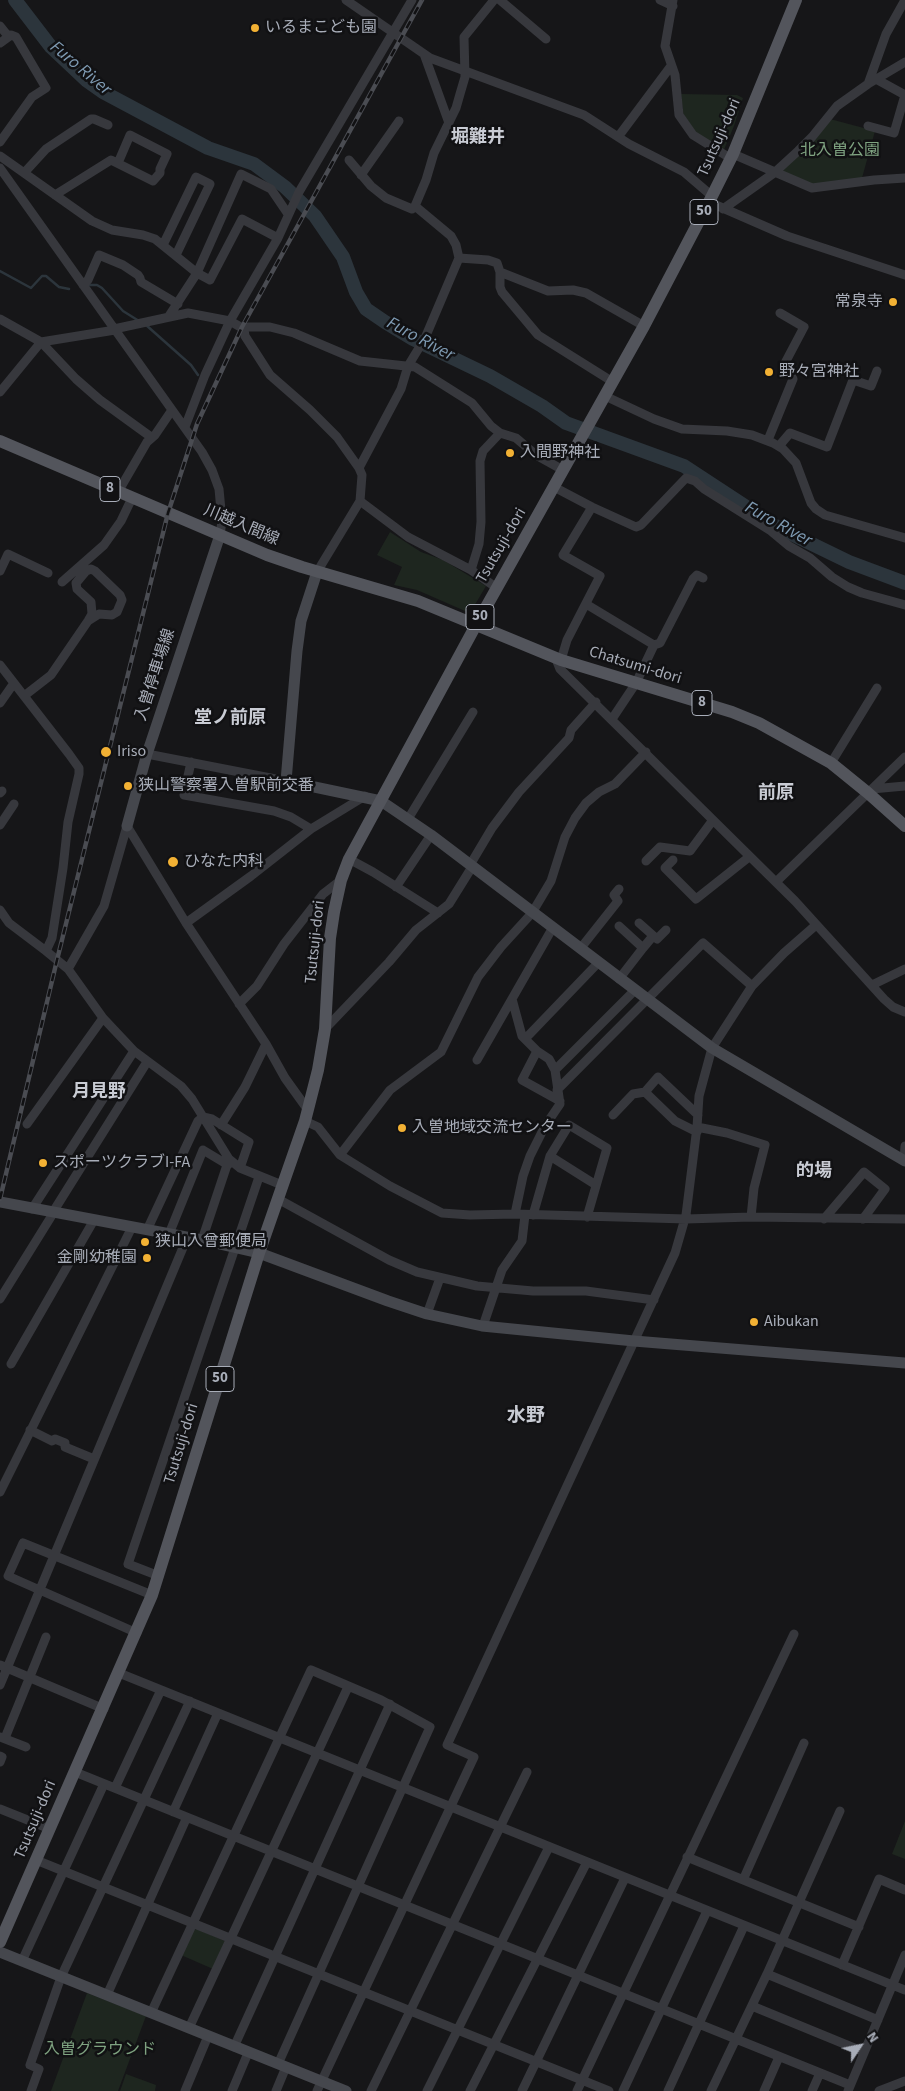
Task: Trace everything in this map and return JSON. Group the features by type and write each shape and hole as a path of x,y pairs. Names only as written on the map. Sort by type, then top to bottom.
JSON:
{"main road":[{"name":"Tsutsuji-dori","path":"0,1942 104,1709 159,1576 259,1252 307,1115 326,1029 330,938 341,880 349,859 476,625 644,326 731,156 796,0"},
{"name":"川越入間線","path":"0,441 267,555 317,572 418,601 476,625"},
{"name":"Chatsumi-dori","path":"476,625 558,659 732,712 759,723 831,763 870,791 905,826"}],"street":[{"path":"346,0 391,33 424,54 465,72 584,115 618,137 674,166 722,209 787,236 905,275"},
{"path":"185,427 205,375 230,321 278,238 299,192 412,0"},
{"path":"349,160 371,186 386,198 412,209 415,206 426,180 434,153 456,108 465,72 464,37 494,0"},
{"path":"500,0 546,39"},
{"path":"660,0 673,3 665,46 675,75 681,118 693,135 731,156 812,188 905,178"},
{"path":"868,84 886,34 905,0"},
{"path":"0,26 8,36"},
{"path":"0,43 8,36 16,36 46,88 32,96 0,142"},
{"path":"424,54 449,123"},
{"path":"722,209 774,173 812,137 837,106 868,84 905,62"},
{"path":"618,137 671,66"},
{"path":"868,126 894,133 905,95 876,79"},
{"path":"24,173 46,148 91,119 108,125"},
{"path":"361,175 399,121"},
{"path":"55,195 111,160 153,181 160,173 167,154 130,135 118,163"},
{"path":"0,156 92,220 112,230 155,239 197,273 210,280 242,219 278,238"},
{"path":"0,168 202,452 216,480 220,500 220,534"},
{"path":"169,316 197,273 241,174 271,189 289,212"},
{"path":"162,245 196,177 210,184 176,255"},
{"path":"359,468 400,389 408,366 425,338 459,258 456,245 451,236 415,206"},
{"path":"83,285 88,280 99,255 138,275 140,282 178,304"},
{"path":"459,258 494,261 497,263 502,292 538,335 613,382"},
{"path":"500,272 548,291 573,290 586,293 644,326"},
{"path":"0,392 41,342 115,329 188,313 230,321 244,329"},
{"path":"768,440 793,379 785,363 804,327 780,313"},
{"path":"0,319 41,342 76,379 100,400 151,437"},
{"path":"244,329 258,326 285,330 360,361 415,367 472,403 491,426 500,433 516,438 536,455 563,470"},
{"path":"244,329 244,336 270,375 332,431 362,475 360,502 317,572 301,621 286,781"},
{"path":"779,446 790,433 827,447 853,380 871,386 877,371"},
{"path":"605,396 654,419 682,429 727,431 768,440 779,446 796,463 816,509 825,515 905,538"},
{"path":"118,492 151,437 156,435 172,410"},
{"path":"471,570 479,544 481,522 480,461 483,451 500,433"},
{"path":"554,487 636,527 641,525 686,478 695,481 704,489 770,531 788,546 810,558 832,577 848,587 862,593 905,605"},
{"path":"62,582 104,545 121,521 132,498"},
{"path":"360,502 408,537 471,570 497,588"},
{"path":"592,507 564,555 600,576 558,659 560,669 596,702 776,882 893,1007 905,1012"},
{"name":"入曽停車場線","path":"126,826 220,534"},
{"path":"0,571 8,554 48,573"},
{"path":"88,622 99,614 107,615 117,612 122,600 120,595 95,571 90,569 76,583 77,589 107,615"},
{"path":"586,604 654,645 660,644 693,579 697,575 702,578"},
{"path":"24,696 51,675 88,622 92,614 90,602"},
{"path":"612,719 636,683 654,645"},
{"path":"0,665 69,754 78,768 79,774 68,822 52,938 46,951"},
{"path":"0,703 14,683"},
{"path":"831,763 877,688"},
{"path":"326,1029 389,962 416,930 449,904 492,828 519,792 569,738 571,730 596,702"},
{"path":"408,819 473,712"},
{"path":"340,1154 390,1090 441,1052 478,977 501,947 532,913 551,881 565,837 575,818 586,803 599,792 615,784 646,752"},
{"path":"148,754 365,796 381,801 431,836 712,1048 904,1160 905,1146"},
{"path":"776,882 905,757"},
{"path":"191,762 184,795 274,811 291,817 311,830"},
{"path":"870,791 905,786"},
{"path":"186,923 252,876 311,830 365,796"},
{"path":"0,825 14,804"},
{"path":"646,861 660,847 690,852 713,820"},
{"path":"68,969 104,906 126,826"},
{"path":"126,826 186,923 266,1044 307,1115 340,1154 390,1186 442,1213 686,1219 751,1217 905,1219"},
{"path":"396,888 431,836"},
{"path":"673,860 665,868 696,899 749,857"},
{"path":"349,859 438,913"},
{"path":"239,1004 257,986 284,944 323,894 341,880"},
{"path":"580,949 618,901 614,896 619,889"},
{"path":"0,910 8,923 68,969 103,1018 134,1051 181,1086 203,1117 228,1162 202,1240"},
{"path":"639,924 657,939 666,930"},
{"path":"319,2086 474,1758 447,1745 675,1253 686,1219 697,1130 699,1096 712,1048 752,986 816,924"},
{"path":"619,926 643,948"},
{"path":"477,1060 552,929"},
{"path":"619,979 653,936"},
{"path":"557,1090 703,942 752,986"},
{"path":"525,1039 598,963"},
{"path":"872,985 905,969"},
{"path":"555,1070 634,990"},
{"path":"512,999 519,1030 537,1051 549,1059 555,1070 560,1101 530,1156 523,1176 515,1214"},
{"path":"27,1124 103,1018"},
{"path":"221,1125 245,1087 266,1044"},
{"path":"32,1209 134,1051"},
{"path":"537,1051 522,1080 560,1101"},
{"path":"0,1300 147,1062"},
{"path":"614,1115 633,1094 645,1092 658,1078 698,1115"},
{"path":"645,1092 675,1121 697,1130 727,1133 765,1145 754,1188 751,1217"},
{"path":"203,1117 212,1119 249,1142 240,1168"},
{"path":"147,1230 198,1121 203,1117"},
{"path":"483,1326 502,1270 522,1240 550,1156 569,1125 607,1148 587,1217"},
{"path":"169,1234 203,1150 259,1177 282,1185"},
{"path":"550,1156 596,1185"},
{"path":"824,1219 864,1172 885,1189 863,1219"},
{"path":"159,1576 128,1564 259,1177"},
{"path":"278,1199 389,1260 413,1271 440,1278 497,1288 586,1291 654,1300"},
{"path":"0,1202 259,1252 428,1314 483,1326 634,1341 905,1363"},
{"path":"11,1364 94,1220"},
{"path":"0,1492 132,1227"},
{"path":"0,1684 3,1667 40,1590 187,1238"},
{"path":"428,1314 440,1278"},
{"path":"30,1430 52,1441 55,1439 65,1443 65,1447 94,1459"},
{"path":"137,1633 8,1576 23,1543 152,1595"},
{"path":"578,2091 794,1634"},
{"path":"26,1747 2,1737 46,1637"},
{"path":"3,1667 104,1709"},
{"path":"151,2013 311,1670 390,1704 430,1727 319,1974 282,2066 276,2091"},
{"path":"119,1673 905,1990"},
{"path":"189,2028 348,1686"},
{"path":"115,1788 161,1690"},
{"path":"31,2091 39,2069 30,2065 61,1977 190,1702"},
{"path":"234,2047 390,1704"},
{"path":"173,1812 218,1713"},
{"path":"743,1880 804,1743"},
{"path":"0,1756 2,1757 0,1762"},
{"path":"75,1772 699,2023 820,2073 849,2088 905,1955"},
{"path":"371,2091 527,1772"},
{"path":"22,1961 104,1784"},
{"path":"0,1809 50,1829"},
{"path":"711,2091 767,1974 840,1811"},
{"path":"106,1995 187,1818"},
{"path":"427,2091 549,1847"},
{"path":"687,1857 859,1927"},
{"path":"36,1860 609,2091"},
{"path":"470,2091 587,1862"},
{"path":"522,2091 625,1878"},
{"path":"842,1965 879,1879 905,1890"},
{"path":"623,2091 707,1911"},
{"path":"668,2091 744,1926"},
{"path":"0,1952 282,2066 319,2086 346,2091"},
{"path":"767,1974 878,2020"},
{"path":"752,2006 864,2052"},
{"path":"185,2091 208,2036"},
{"path":"232,2091 248,2053"},
{"path":"764,2091 780,2057"},
{"path":"812,2091 820,2073"},
{"path":"879,2091 905,2083"},
{"path":"902,2091 905,2083"}],"green space":[{"path":"681,94 737,95 743,98 723,152 694,133 684,120"},
{"name":"北入曽公園","path":"830,119 875,131 862,178 815,185 784,172 783,169"},
{"path":"390,532 421,552 443,560 486,586 473,608 465,611 417,590 394,585 402,567 377,555"},
{"path":"905,1821 905,1859 892,1854"},
{"path":"197,1929 225,1941 213,1969 181,1955 194,1930"},
{"name":"入曽グラウンド","path":"87,1993 146,2016 118,2091 51,2091"},
{"path":"126,2074 156,2085 155,2091 120,2091"}],"waterway":[{"name":"Furo River","path":"15,0 51,47 86,80 103,92 208,148 254,164 285,187 315,216 343,257 356,292 366,309 385,322 413,339 490,376 542,406 566,423 684,466 777,527 849,562 905,583"},
{"path":"0,271 31,288 42,276 46,276 59,287 69,289"},
{"path":"90,285 97,285 102,288 123,311 139,321"},
{"path":"146,325 191,365 198,375"}],"railway":[{"path":"0,1199 168,513 197,424 242,327 422,0"}],"place":[{"name":"いるまこども園","path":"255,28"},
{"name":"常泉寺","path":"893,302"},
{"name":"野々宮神社","path":"769,372"},
{"name":"入間野神社","path":"510,453"},
{"name":"Iriso","path":"106,752"},
{"name":"狭山警察署入曽駅前交番","path":"128,786"},
{"name":"ひなた内科","path":"173,862"},
{"name":"入曽地域交流センター","path":"402,1128"},
{"name":"スポーツクラブI-FA","path":"43,1163"},
{"name":"狭山入曾郵便局","path":"145,1242"},
{"name":"金剛幼稚園","path":"147,1258"},
{"name":"Aibukan","path":"754,1322"}],"district":[{"name":"堀難井","path":"478,138"},
{"name":"堂ノ前原","path":"230,719"},
{"name":"前原","path":"776,794"},
{"name":"月見野","path":"99,1093"},
{"name":"的場","path":"814,1172"},
{"name":"水野","path":"526,1417"}]}
